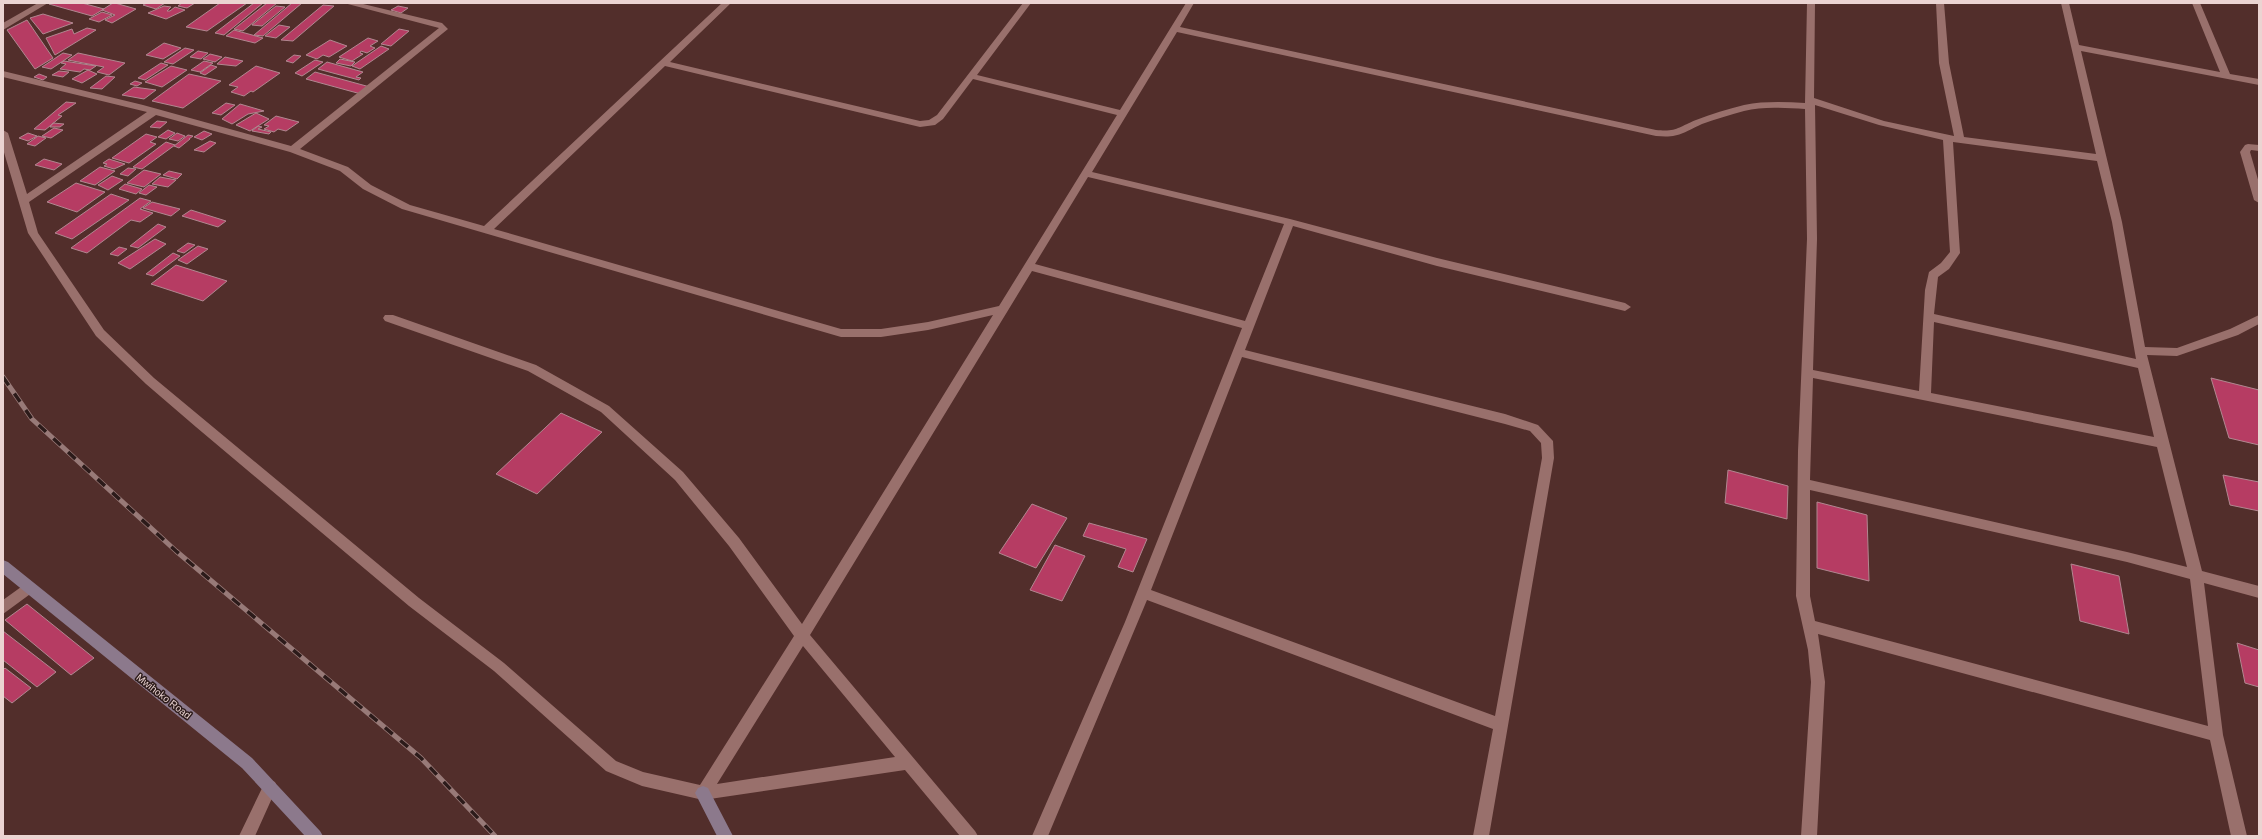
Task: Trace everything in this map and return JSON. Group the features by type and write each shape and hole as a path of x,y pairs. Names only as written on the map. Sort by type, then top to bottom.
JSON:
{"street":[{"path":"3,27 44,3"},
{"path":"293,150 444,29 442,26 348,3"},
{"path":"486,230 727,3"},
{"path":"662,64 920,124 932,123 940,117 1027,3"},
{"path":"703,793 801,634 821,605 1084,173 1190,3"},
{"path":"1809,836 1818,682 1815,650 1808,625 1803,596 1804,484 1812,239 1810,103 1811,3"},
{"path":"1940,3 1944,63 1960,140"},
{"path":"2065,3 2117,222 2143,365 2196,575 2216,735 2239,836"},
{"path":"2196,3 2226,76"},
{"path":"1175,29 1656,133 1681,132 1699,122 1745,108 1810,103 1882,123 1948,138 2101,158"},
{"path":"2075,47 2259,82"},
{"path":"3,74 155,111 293,150 344,169 367,187 406,207 842,333 881,333 928,326 1001,309"},
{"path":"971,76 1122,113"},
{"path":"24,201 155,111"},
{"path":"3,133 33,233 100,333 150,381 414,602 499,667 611,766 642,779 703,793 909,762"},
{"path":"1925,397 1930,290 1933,275 1945,266 1955,253 1948,138"},
{"path":"2259,148 2248,147 2245,152 2259,200"},
{"path":"1084,173 1290,222 1437,262 1625,307"},
{"path":"1040,836 1144,593 1290,222"},
{"path":"1028,266 1248,326"},
{"path":"1929,317 2143,365"},
{"path":"389,318 532,368 605,409 679,476 734,542 801,634 970,836"},
{"path":"2141,351 2177,352 2234,332 2259,319"},
{"path":"1238,352 1505,419 1534,428 1547,441 1548,458 1480,836"},
{"path":"1807,373 2162,444"},
{"path":"1804,484 2127,557 2259,592"},
{"name":"Mwihoko Road","path":"3,566 28,588 247,763 315,836"},
{"path":"3,608 28,588"},
{"path":"1144,593 1501,725"},
{"path":"1808,625 2216,735"},
{"path":"246,836 270,787"},
{"path":"703,793 725,836"}],"building":[{"path":"82,3 104,9 92,16 49,4"},
{"path":"113,3 136,9 112,23 105,20 115,15 102,10"},
{"path":"147,3 165,3 156,9 143,5"},
{"path":"182,3 195,3 187,8 178,6"},
{"path":"220,3 247,3 207,31 186,27"},
{"path":"254,3 263,3 224,35 215,33"},
{"path":"267,3 277,3 243,31 234,29"},
{"path":"292,3 302,3 263,36 254,35"},
{"path":"323,5 334,6 293,41 281,40"},
{"path":"164,6 171,7 167,11 170,11 175,7 185,10 166,19 148,13"},
{"path":"276,6 285,7 262,26 252,25"},
{"path":"398,6 408,8 401,13 391,10"},
{"path":"102,12 112,15 99,22 89,19"},
{"path":"43,14 73,23 43,34 30,18"},
{"path":"27,20 53,58 35,69 7,30"},
{"path":"279,25 290,27 276,38 265,36"},
{"path":"87,28 96,30 55,55 46,38 72,29 74,34"},
{"path":"399,29 409,31 391,46 381,44"},
{"path":"234,30 263,38 255,43 226,36"},
{"path":"368,38 378,41 370,46 375,48 367,53 361,51 360,53 363,54 352,61 339,57"},
{"path":"330,40 347,46 329,57 323,55 317,59 306,55"},
{"path":"164,43 181,48 163,59 146,55"},
{"path":"381,46 389,49 360,69 352,66"},
{"path":"185,48 194,50 173,64 164,62"},
{"path":"198,51 208,53 201,59 190,57"},
{"path":"63,53 72,55 51,69 42,67"},
{"path":"78,53 125,63 109,75 97,72 104,67 68,60"},
{"path":"210,54 222,57 215,62 203,59"},
{"path":"294,55 301,56 293,63 286,61"},
{"path":"225,57 243,61 236,66 217,64"},
{"path":"340,59 355,62 351,66 336,63"},
{"path":"315,60 323,62 302,76 295,73"},
{"path":"64,61 96,66 90,70 84,69 80,72 60,69 66,64 61,63"},
{"path":"204,61 213,63 200,72 191,70"},
{"path":"327,62 363,72 356,77 361,78 359,80 318,69"},
{"path":"161,63 168,65 145,80 138,78"},
{"path":"211,65 217,67 205,75 200,73"},
{"path":"171,66 187,70 162,87 145,82"},
{"path":"256,66 280,73 253,92 251,91 244,96 231,92 238,87 229,85"},
{"path":"88,70 97,74 82,83 72,79"},
{"path":"59,71 69,72 63,77 52,75"},
{"path":"315,72 370,87 361,94 306,79"},
{"path":"39,74 47,77 43,80 34,77"},
{"path":"189,74 221,81 183,108 152,101"},
{"path":"106,76 115,77 102,89 90,88"},
{"path":"135,81 142,83 137,86 130,84"},
{"path":"134,87 156,90 144,99 122,95"},
{"path":"66,102 76,103 58,115 62,116 45,130 34,129"},
{"path":"226,103 235,105 221,115 212,113"},
{"path":"240,104 264,111 248,114 232,124 222,119"},
{"path":"256,113 269,119 250,131 236,125"},
{"path":"276,116 299,122 286,131 278,129 274,132 264,129 269,126 264,125"},
{"path":"157,121 167,122 160,128 150,127"},
{"path":"53,123 64,124 60,127 50,127"},
{"path":"258,126 262,127 258,129 271,132 269,134 252,131"},
{"path":"54,128 63,130 51,138 42,136"},
{"path":"168,130 175,133 166,139 158,137"},
{"path":"204,131 212,134 202,140 194,137"},
{"path":"28,133 37,136 28,141 19,138"},
{"path":"177,133 185,136 178,141 169,139"},
{"path":"146,134 157,137 150,142 156,144 129,163 112,158"},
{"path":"188,135 193,136 179,148 174,146"},
{"path":"38,136 46,138 35,146 27,144"},
{"path":"210,141 216,143 204,152 194,150"},
{"path":"166,142 175,145 142,169 133,167"},
{"path":"44,159 62,164 54,170 35,165"},
{"path":"109,159 125,164 114,169 104,166 107,164 103,163"},
{"path":"100,167 115,171 95,185 80,181"},
{"path":"128,168 136,169 128,176 120,174"},
{"path":"144,170 161,174 144,187 127,183"},
{"path":"169,171 182,174 177,179 163,175"},
{"path":"112,176 123,180 108,190 98,185"},
{"path":"160,177 176,180 168,187 152,184"},
{"path":"76,183 105,192 77,212 47,202"},
{"path":"125,184 142,189 136,194 119,189"},
{"path":"149,185 157,187 146,195 139,193"},
{"path":"111,194 129,200 72,239 55,233"},
{"path":"140,198 151,201 140,209 153,213 140,222 131,220 87,253 71,248"},
{"path":"152,202 180,209 171,216 143,208"},
{"path":"191,210 226,221 218,227 182,216"},
{"path":"158,224 166,227 138,248 130,246"},
{"path":"155,239 166,244 130,269 118,263"},
{"path":"188,243 195,245 184,253 177,251"},
{"path":"198,246 208,249 187,264 178,260"},
{"path":"119,247 127,249 118,256 110,254"},
{"path":"173,253 180,256 153,276 146,274"},
{"path":"176,265 227,281 203,301 151,284"},
{"path":"2211,378 2259,390 2259,445 2229,438"},
{"path":"561,413 602,432 537,494 496,474"},
{"path":"1728,470 1788,486 1787,519 1725,503"},
{"path":"2223,475 2259,482 2259,511 2230,505"},
{"path":"1817,502 1867,515 1869,581 1817,568"},
{"path":"1032,504 1067,518 1036,568 999,553"},
{"path":"1089,523 1147,539 1133,572 1118,567 1126,549 1083,536"},
{"path":"1055,545 1085,556 1062,601 1030,590"},
{"path":"2071,564 2119,576 2129,634 2080,621"},
{"path":"27,604 94,658 71,675 5,620"},
{"path":"3,631 56,672 37,687 3,660"},
{"path":"2237,643 2259,650 2259,687 2245,683"},
{"path":"5,668 31,688 12,703 3,696 3,670"}],"railway":[{"path":"3,377 32,419 176,551 421,758 495,836"}]}
